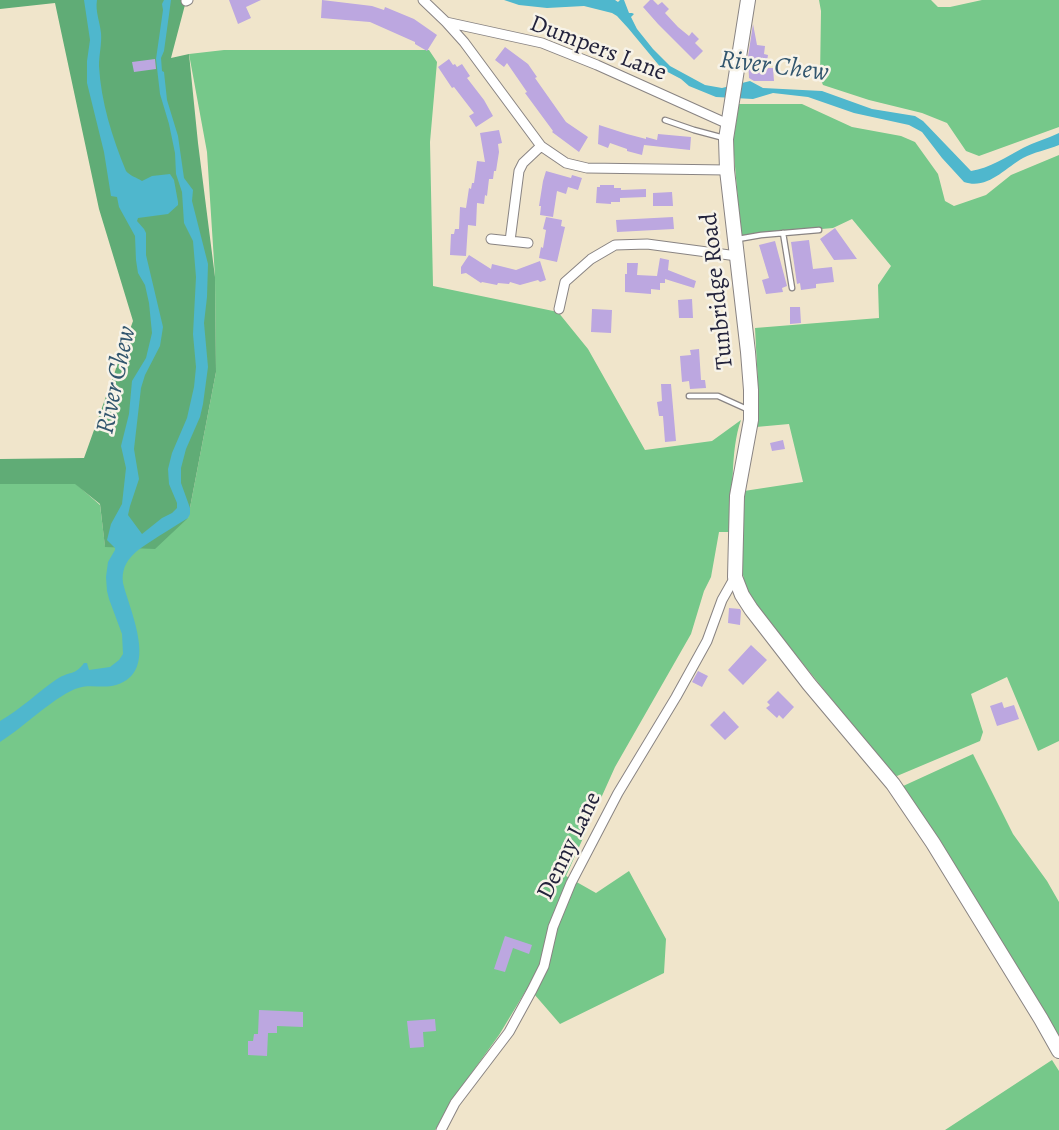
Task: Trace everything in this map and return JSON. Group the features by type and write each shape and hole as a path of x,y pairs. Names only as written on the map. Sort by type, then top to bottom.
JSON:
{"street":[{"path":"423,0 464,42 541,146 566,163 587,168 727,170"},
{"name":"Tunbridge Road","path":"735,577 737,496 751,420 751,390 727,170 726,139 748,0"},
{"name":"Dumpers Lane","path":"446,22 542,43 728,124"},
{"path":"510,241 519,171 523,163 541,146"},
{"path":"491,239 528,243"},
{"path":"559,309 565,282 591,259 615,244 646,244 737,255"},
{"path":"735,577 742,595 808,684 893,784 939,853 1059,1051"},
{"name":"Denny Lane","path":"441,1130 455,1103 509,1032 532,990 544,966 553,927 571,883 618,793 676,698 706,641 722,600 735,577"}],"lane":[{"path":"665,120 726,139"},
{"path":"735,239 819,230"},
{"path":"783,233 792,288"},
{"path":"689,396 718,396 751,411"}],"green space":[{"path":"0,0 186,1 171,58 189,54 215,277 216,372 188,518 155,549 105,547 100,504 75,484 0,484 0,459 84,458 133,321 99,209 55,3 0,9"},
{"path":"819,0 931,0 938,7 950,7 982,0 1059,0 1059,127 979,156 966,151 947,123 922,113 869,100 823,85 820,78 821,11"},
{"path":"224,50 429,50 437,62 430,142 433,286 558,312 588,349 645,450 712,441 741,420 735,446 732,532 719,532 711,577 704,591 691,634 615,767 566,876 596,893 629,871 666,939 664,973 560,1024 528,987 499,1035 460,1089 435,1130 0,1130 0,484 76,484 100,505 105,546 188,518 216,372 215,277 207,152 189,54"},
{"path":"739,104 802,104 852,127 901,136 915,142 938,174 945,201 954,206 986,195 1011,175 1059,155 1059,741 1038,751 1007,677 971,694 983,732 980,741 897,776 891,773 747,594 742,570 744,491 803,482 789,424 756,427 759,404 755,328 879,318 878,285 891,266 852,219 833,228 741,236 733,143"},
{"path":"973,754 1013,834 1047,881 1059,902 1059,1043 901,787"},
{"path":"1052,1060 1059,1071 1059,1130 945,1130"}],"water":[{"path":"84,0 97,0 101,33 99,66 102,93 112,132 126,171 142,181 152,176 170,174 174,180 178,202 178,205 168,214 138,218 137,221 146,233 146,255 163,327 160,346 141,388 134,449 139,479 128,515 142,534 177,508 169,484 168,469 172,453 187,418 196,367 193,334 196,277 193,241 184,223 182,192 176,174 175,153 169,124 160,94 156,59 164,0 171,0 161,58 162,71 164,72 167,100 178,136 184,178 193,190 192,201 208,264 204,323 208,367 200,417 186,449 181,468 181,483 190,514 188,518 133,555 128,560 123,574 123,583 139,640 137,668 129,678 116,685 75,689 0,742 0,721 57,679 75,672 84,663 87,663 89,670 110,667 123,654 122,634 107,591 108,562 115,548 107,540 111,524 122,504 126,468 121,446 129,414 132,381 146,358 152,333 145,285 138,273 135,236 119,207 117,197 111,196 104,152 87,83 90,40"},
{"path":"504,0 615,0 618,2 624,0 629,13 634,14 631,17 637,29 653,49 670,66 705,85 722,88 750,81 763,88 822,91 872,109 915,116 923,121 971,171 991,165 1027,146 1059,133 1059,145 1023,158 988,181 972,184 964,182 922,132 909,125 854,113 808,97 773,93 753,99 716,97 689,86 662,69 628,28 612,13 584,6 547,8 519,5"}],"building":[{"path":"229,0 261,0 246,7 251,18 238,24"},
{"path":"322,0 372,6 384,10 385,7 414,19 437,35 427,51 415,42 370,22 321,18"},
{"path":"650,0 658,5 662,2 669,9 665,13 678,27 689,36 692,32 699,39 695,43 703,51 694,60 643,7"},
{"path":"753,24 757,45 765,46 764,54 768,55 766,68 773,68 774,81 754,81 749,78 748,57"},
{"path":"505,47 528,64 537,77 535,78 566,122 588,137 579,152 552,132 507,63 504,67 495,60"},
{"path":"155,59 156,69 134,72 132,62"},
{"path":"449,59 457,67 462,64 470,76 467,78 493,116 476,127 469,116 474,113 454,87 452,88 438,67"},
{"path":"599,125 646,139 646,137 657,140 658,134 691,137 690,150 644,145 642,155 610,143 608,148 598,144"},
{"path":"499,130 502,143 498,144 496,171 494,171 493,179 489,179 484,204 477,203 476,226 468,225 466,256 450,255 451,234 454,234 455,229 459,229 460,207 466,208 469,188 471,189 474,183 477,161 485,162 480,133"},
{"path":"546,171 571,178 572,175 582,178 578,190 568,187 566,194 557,191 553,217 540,215 541,206 539,206"},
{"path":"614,185 614,188 621,188 621,190 646,189 646,197 620,198 620,202 611,202 611,204 596,203 597,187"},
{"path":"672,192 673,206 653,206 653,193"},
{"path":"546,217 562,220 561,226 565,227 557,262 539,258 541,247 543,248 546,230 543,229"},
{"path":"673,217 674,229 617,232 616,220"},
{"path":"835,228 857,259 834,260 820,239"},
{"path":"809,240 813,269 832,267 834,282 816,284 816,288 801,290 800,283 797,284 791,242"},
{"path":"775,241 787,286 782,288 783,292 766,294 762,280 769,278 759,245"},
{"path":"469,255 491,269 492,264 516,270 540,261 546,280 520,285 510,282 497,285 481,283 466,273 461,274 461,267"},
{"path":"660,258 669,260 668,270 696,281 694,288 665,279 665,283 660,283 660,290 651,289 651,294 625,292 627,263 638,263 637,275 657,276"},
{"path":"692,299 693,318 679,318 678,300"},
{"path":"790,307 800,307 801,323 790,324"},
{"path":"592,309 612,310 611,333 591,332"},
{"path":"699,349 701,380 705,380 706,388 690,389 689,381 682,382 680,356 691,355 690,350"},
{"path":"661,384 671,384 676,441 665,442 663,416 659,416 657,402 662,401"},
{"path":"783,440 785,449 772,451 770,443"},
{"path":"729,608 740,609 740,625 728,623"},
{"path":"751,645 767,660 743,685 728,670"},
{"path":"698,671 708,676 702,687 692,682"},
{"path":"778,691 794,707 783,719 779,715 777,718 766,708 770,705 767,702"},
{"path":"1002,702 1004,708 1014,705 1019,719 997,726 990,706"},
{"path":"724,711 739,727 725,740 710,725"},
{"path":"505,936 532,945 529,954 513,948 505,972 494,969"},
{"path":"259,1010 303,1012 303,1027 277,1026 277,1033 268,1033 267,1056 248,1055 248,1041 253,1041 254,1034 258,1034"},
{"path":"435,1019 436,1031 423,1032 424,1047 410,1048 407,1021"}],"water label":[{"name":"River Chew","path":"774,67"},
{"name":"River Chew","path":"117,380"}]}
